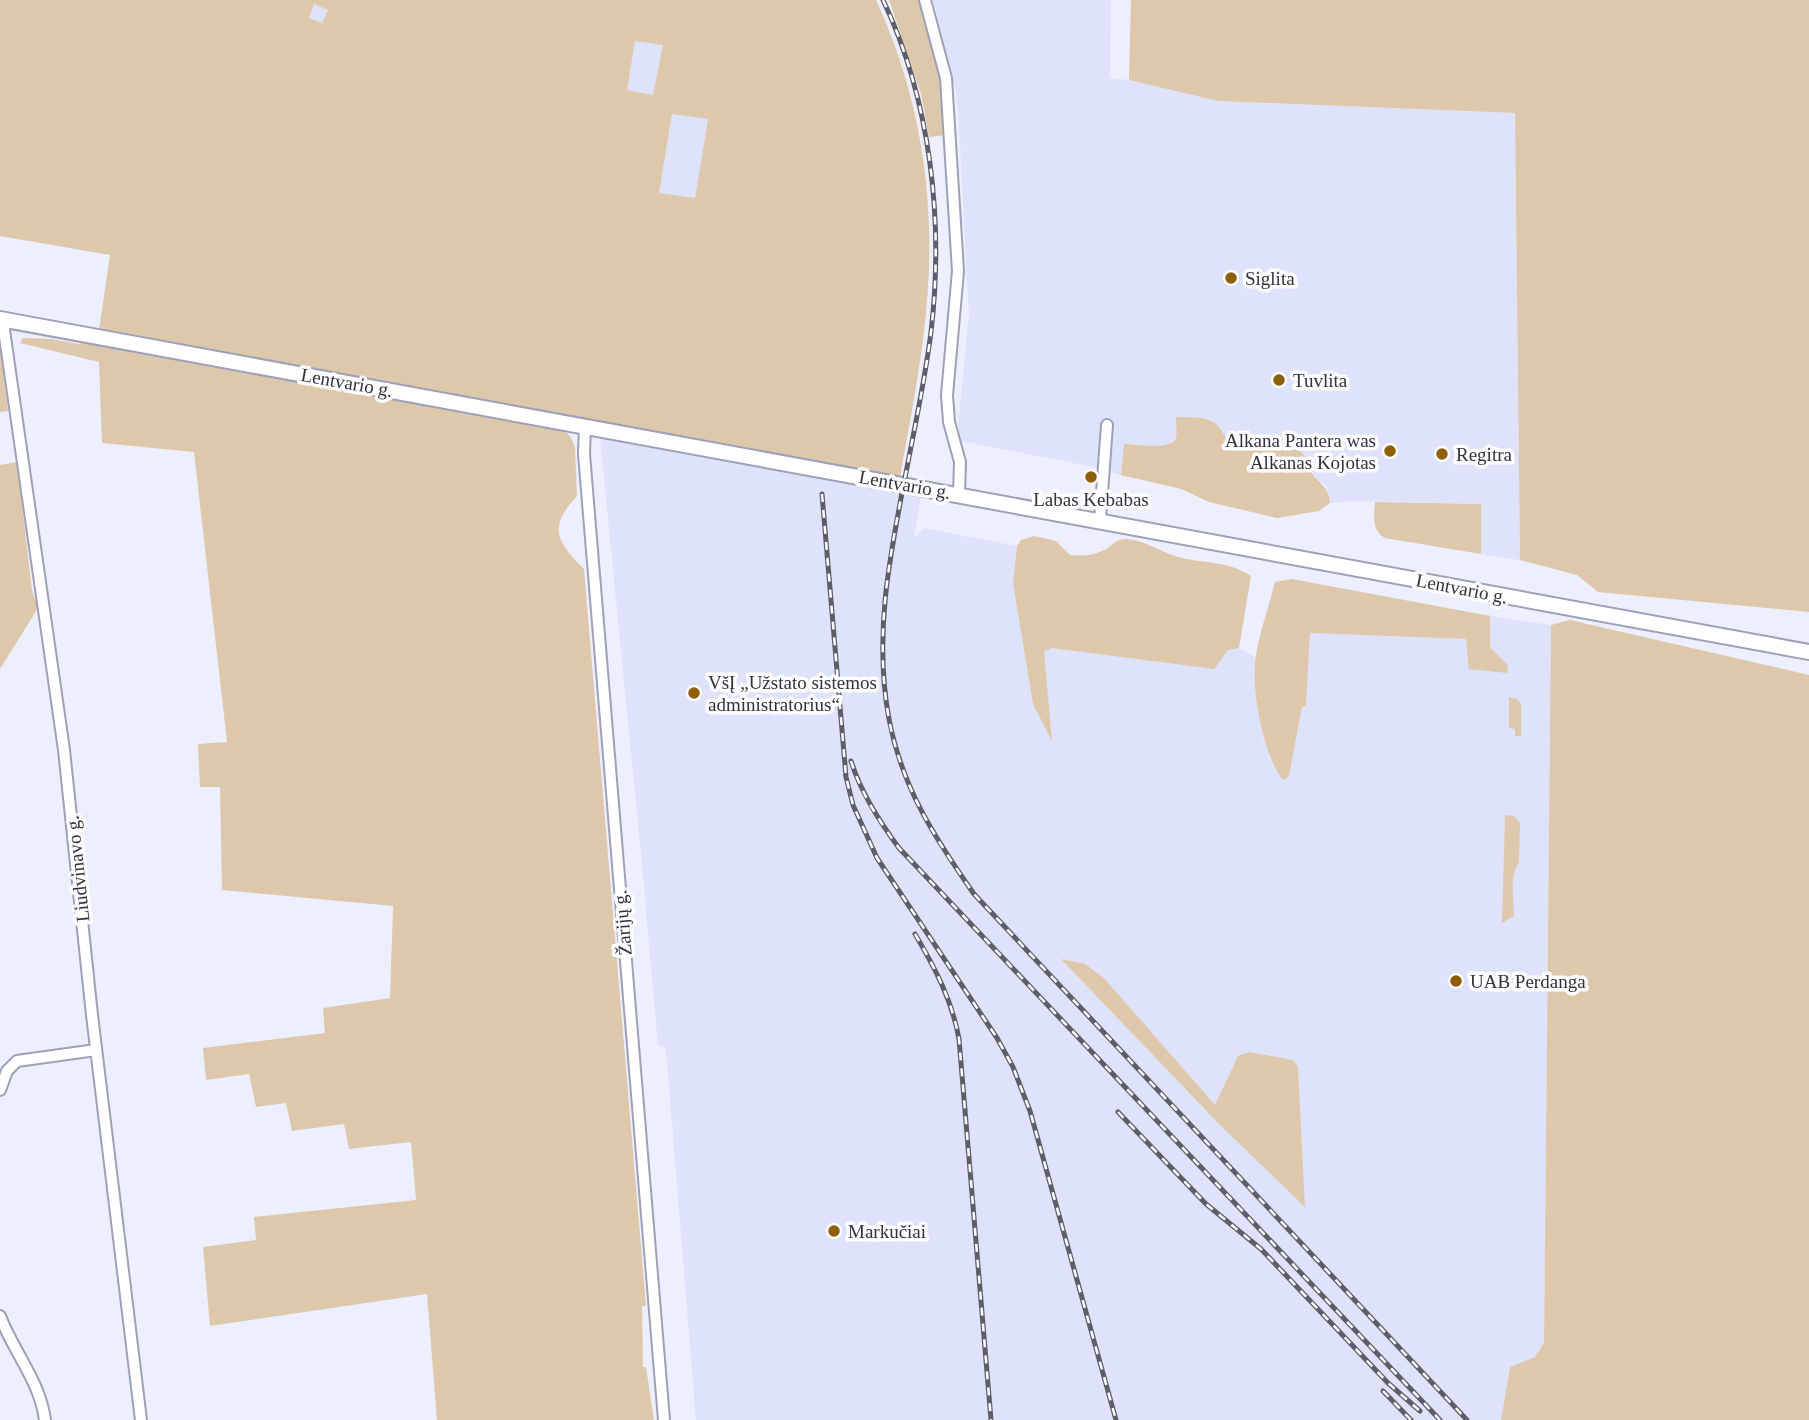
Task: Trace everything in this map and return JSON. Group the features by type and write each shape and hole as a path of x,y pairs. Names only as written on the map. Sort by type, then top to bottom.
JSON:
{"main road":[{"name":"Lentvario g.","path":"3,319 1809,652"}],"street":[{"path":"925,0 946,78 958,271 947,395 949,422 960,462 959,494"},
{"name":"Liudvinavo g.","path":"3,319 64,750 96,1050 141,1420"},
{"name":"Žarijų g.","path":"585,425 584,454 664,1420"},
{"path":"1100,520 1107,425"},
{"path":"0,1090 7,1071 17,1061 96,1050"},
{"path":"0,1316 30,1375 45,1420"}],"shaded area":[{"path":"0,0 876,0 907,83 920,140 928,198 929,259 925,322 900,477 99,330 110,255 0,236","holes":["314,4 328,10 322,23 309,18","635,41 663,45 653,95 627,90","672,114 708,119 695,198 659,193"]},
{"path":"889,0 920,0 940,82 945,135 929,137 921,94"},
{"path":"933,0 1111,0 1110,78 1218,101 1515,113 1520,560 1481,554 1481,504 1357,501 1330,503 1326,486 1313,474 1306,459 1291,448 1238,446 1229,442 1217,424 1210,419 1205,418 1176,436 1170,444 1124,444 1121,475 1089,466 961,441 958,428 969,315 958,110"},
{"path":"1131,0 1809,0 1809,612 1598,592 1577,575 1520,560 1515,113 1218,101 1129,80"},
{"path":"314,4 328,10 322,23 308,18"},
{"path":"635,40 663,45 654,95 627,90"},
{"path":"672,113 708,119 695,199 659,193"},
{"path":"23,338 79,344 104,343 561,429 570,436 575,447 577,496 562,517 559,534 567,550 584,569 646,1306 642,1306 643,1367 646,1367 654,1420 437,1420 427,1294 210,1326 203,1247 256,1240 254,1217 416,1200 411,1142 349,1149 344,1124 292,1131 286,1103 256,1107 249,1074 206,1080 203,1048 325,1033 323,1008 390,998 393,906 222,890 220,787 200,787 198,744 227,742 194,452 102,443 99,362 20,343"},
{"path":"0,345 8,411 0,412"},
{"path":"1176,417 1212,421 1229,441 1243,447 1287,447 1301,452 1312,473 1327,491 1330,503 1319,511 1277,518 1209,502 1181,489 1121,475 1124,444 1159,446 1171,443 1176,435"},
{"path":"600,438 921,497 914,538 924,528 1017,546 1013,583 1052,738 1043,651 1051,648 1239,648 1255,657 1254,673 1263,739 1289,776 1302,707 1306,706 1310,633 1466,639 1507,673 1507,665 1490,647 1490,616 1551,625 1544,1343 1535,1357 1510,1367 1501,1420 696,1420 667,1062 665,1046 658,1046","holes":["1062,960 1104,978 1215,1106 1238,1056 1293,1061 1298,1068 1305,1206 1218,1123"]},
{"path":"17,462 32,590 38,608 0,669 0,465"},
{"path":"1375,502 1481,504 1481,554 1385,538 1375,527"},
{"path":"1034,536 1056,541 1070,555 1094,554 1126,539 1178,557 1242,571 1251,576 1239,648 1228,650 1214,669 1052,648 1044,651 1052,741 1033,704 1013,583 1017,546 1021,540"},
{"path":"1292,579 1490,616 1490,647 1508,665 1507,673 1469,669 1466,639 1310,633 1306,706 1302,707 1289,776 1283,780 1264,738 1257,702 1255,668 1260,637 1275,582"},
{"path":"1570,620 1809,675 1809,1420 1501,1420 1510,1367 1535,1357 1544,1343 1551,625"},
{"path":"1509,697 1517,699 1521,704 1521,736 1515,736 1515,729 1509,728"},
{"path":"1505,815 1514,816 1520,823 1519,863 1513,881 1514,916 1502,923"},
{"path":"1061,959 1085,964 1104,978 1215,1105 1238,1056 1249,1052 1293,1060 1298,1067 1305,1207 1218,1123"}],"railway":[{"path":"883,0 913,79 923,120 930,163 936,248 929,347 891,552 884,618 884,685 889,719 911,790 933,832 974,894 1467,1420"},
{"path":"822,494 846,777 853,805 877,858 997,1038 1013,1067 1030,1111 1116,1420"},
{"path":"851,761 871,806 899,848 1440,1420"},
{"path":"915,934 942,985 959,1039 991,1420"},
{"path":"1118,1112 1206,1204 1261,1249 1388,1383 1420,1411"},
{"path":"1383,1391 1411,1420"}],"place":[{"name":"Siglita","path":"1231,278"},
{"name":"Tuvlita","path":"1279,380"},
{"name":"Alkana Pantera was Alkanas Kojotas","path":"1390,451"},
{"name":"Regitra","path":"1442,454"},
{"name":"Labas Kebabas","path":"1091,477"},
{"name":"VšĮ „Užstato sistemos administratorius“","path":"694,693"},
{"name":"UAB Perdanga","path":"1456,981"},
{"name":"Markučiai","path":"834,1231"}]}
